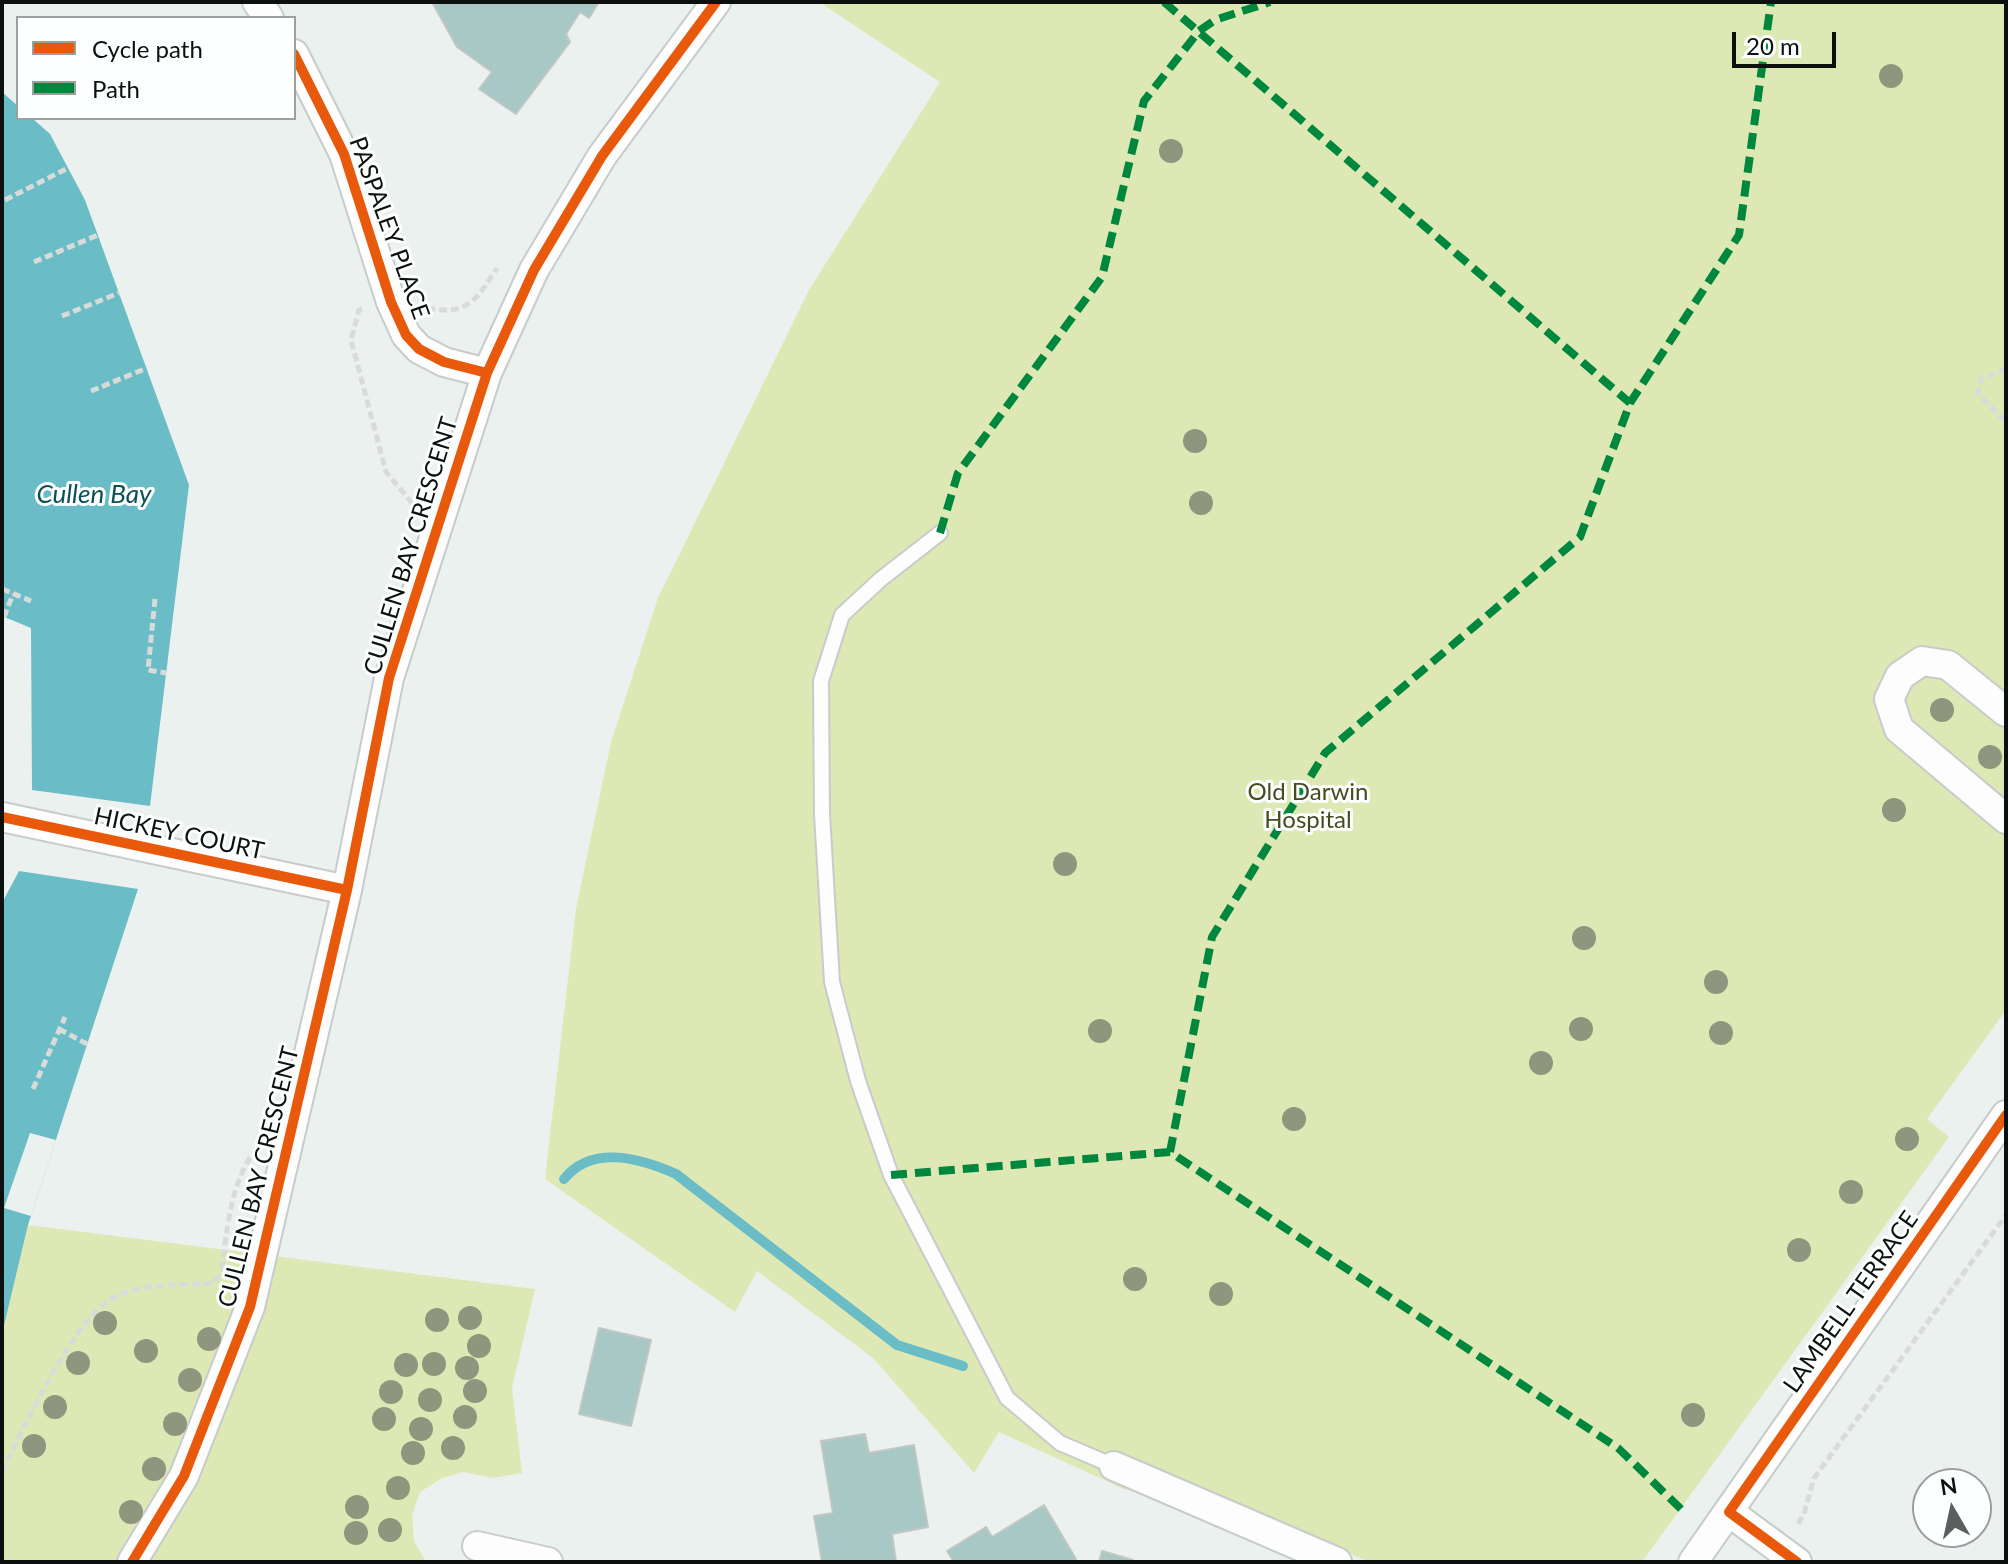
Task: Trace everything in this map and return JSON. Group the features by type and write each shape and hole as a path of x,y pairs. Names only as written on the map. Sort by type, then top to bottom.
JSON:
{"street":[{"name":"CULLEN BAY CRESCENT","path":"132,1562 184,1476 250,1307 347,890 389,678 487,373 534,270 602,156 716,2"},
{"name":"PASPALEY PLACE","path":"296,58 344,154 391,302 406,335 419,349 444,362 487,373"},
{"path":"2006,712 1948,665 1922,661 1900,676 1889,699 1899,729 2006,819"},
{"name":"HICKEY COURT","path":"2,817 347,890"},
{"name":"LAMBELL TERRACE","path":"1693,1562 2006,1115"},
{"path":"1114,1466 1337,1562"},
{"path":"1729,1512 1797,1562"},
{"path":"477,1546 548,1562"}],"lane":[{"path":"940,533 881,579 842,615 821,681 822,814 832,982 858,1081 891,1175 1007,1398 1060,1443 1114,1466"}],"path":[{"path":"2006,158 2006,167"},
{"path":"5,200 68,168"},
{"path":"34,262 98,235"},
{"path":"62,316 119,293"},
{"path":"368,306 359,310 351,340 386,472 414,503 409,517"},
{"path":"91,391 147,368"},
{"path":"2006,369 1981,379 1978,394 2006,422"},
{"path":"2,589 31,601"},
{"path":"4,617 13,594"},
{"path":"155,599 148,670 166,673"},
{"path":"33,1089 65,1017"},
{"path":"59,1029 87,1044"},
{"path":"1796,1528 1804,1514 1814,1478 2006,1215"},
{"path":"2,1471 70,1345 96,1309 122,1293 213,1283 222,1269 237,1272"}],"green space":[{"name":"Old Darwin Hospital","path":"819,2 2006,2 2006,1010 1927,1119 1949,1137 1642,1562 1369,1562 1141,1461 1126,1490 999,1432 974,1473 873,1358 757,1271 735,1312 545,1179 576,909 611,742 658,598 809,290 940,82"},
{"path":"28,1225 535,1289 512,1388 522,1473 493,1478 463,1472 442,1478 420,1492 412,1515 414,1541 426,1562 2,1562 2,1334"}],"water":[{"name":"Cullen Bay","path":"2,92 16,104 16,120 34,120 50,134 85,200 189,485 150,806 32,790 31,628 2,616"},
{"path":"19,871 138,889 28,1225 2,1334 2,903"}],"pier":[{"path":"30,1133 56,1140 31,1216 4,1208"}],"building":[{"path":"432,2 599,2 589,18 580,12 566,34 570,42 516,114 479,89 492,72 457,47"},
{"path":"599,1328 651,1340 631,1426 579,1414"},
{"path":"865,1434 869,1453 914,1445 928,1527 892,1534 896,1562 822,1562 814,1516 833,1513 821,1441"},
{"path":"1044,1505 1076,1559 1071,1562 954,1562 947,1551 986,1527 992,1537"},
{"path":"1102,1551 1133,1560 1099,1562"}],"waterway":[{"path":"564,1179 588,1161 617,1157 647,1163 676,1174 897,1345 963,1366"}],"marked path":[{"path":"1164,2 1630,403"},
{"path":"940,533 958,473 1102,277 1144,101 1199,31 1215,20 1270,2"},
{"path":"1681,1509 1618,1448 1170,1152 1212,937 1325,753 1580,537 1630,403 1739,235 1771,2"},
{"path":"891,1175 1170,1152"}],"cycle path":[{"path":"132,1562 184,1476 250,1307 347,890 389,678 487,373 534,270 602,156 716,2"},
{"path":"296,58 344,154 391,302 406,335 419,349 444,362 487,373"},
{"path":"2,817 347,890"},
{"path":"1797,1562 1729,1512 2006,1115"}]}
